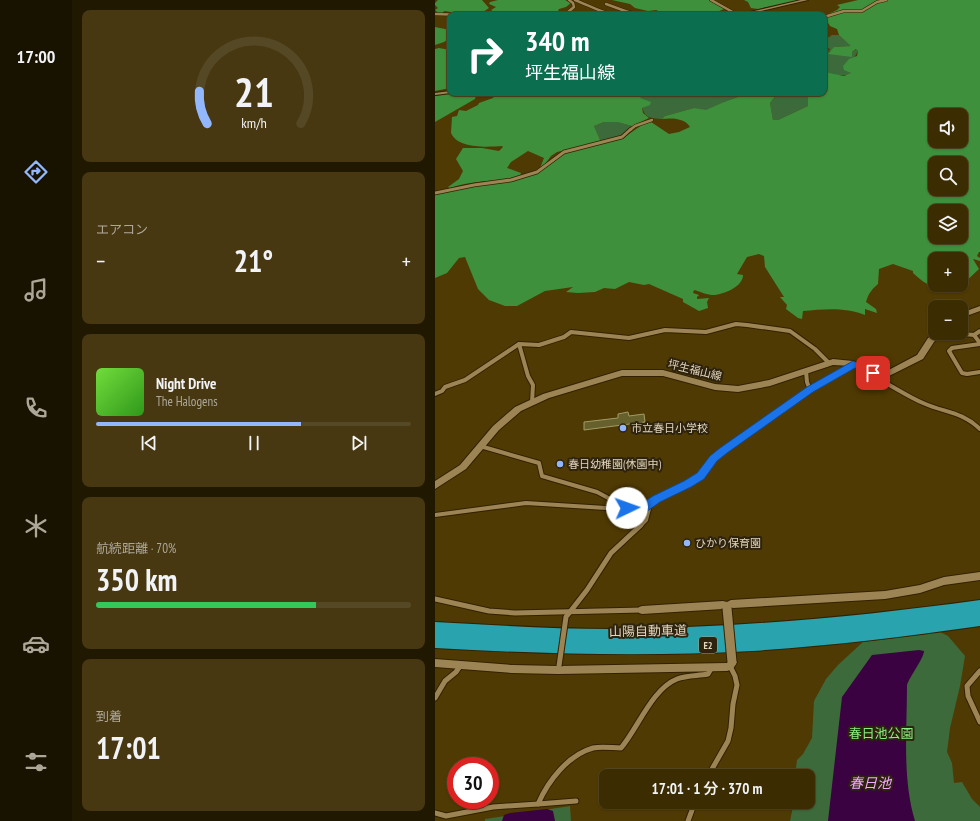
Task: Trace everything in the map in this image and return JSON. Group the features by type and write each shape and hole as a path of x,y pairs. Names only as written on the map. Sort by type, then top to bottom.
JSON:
{"highway":[{"name":"山陽自動車道","path":"435,629 555,635 745,632 917,617 980,607"},
{"name":"山陽自動車道","path":"435,641 553,647 689,646 857,635 980,619"}],"main road":[{"path":"968,313 980,308"},
{"path":"883,376 920,357 931,340"},
{"name":"坪生福山線","path":"435,486 463,466 480,446 508,417 518,409 546,396 622,373 663,373 715,387 738,389 770,383 829,363 839,362 853,364 883,376"}],"street":[{"path":"568,12 574,7 573,3 569,0"},
{"path":"575,0 590,5 602,12"},
{"path":"711,0 733,12"},
{"path":"752,12 806,0"},
{"path":"827,15 844,11 862,10 877,2 886,0"},
{"path":"587,2 590,5"},
{"path":"606,4 628,12"},
{"path":"435,14 447,14"},
{"path":"435,94 447,92"},
{"path":"435,193 477,184 511,180 537,172 557,156 565,152 622,138 635,126 652,120"},
{"path":"435,394 445,387 465,380 519,344 539,345 564,337 571,332 629,338 665,330 706,332 736,324 742,324 791,331 815,349 829,363"},
{"path":"968,334 974,335 980,331"},
{"path":"974,335 980,343 952,348 949,351 962,373 967,374 980,372"},
{"path":"519,344 524,356 529,379 533,385 532,402"},
{"path":"435,515 526,503 643,509 656,499 688,484 701,476 714,459 724,451 810,390 851,367 853,364"},
{"path":"806,371 807,382 810,390"},
{"path":"883,376 884,382 922,403 942,410 963,414 980,429"},
{"path":"480,446 539,463 542,476 597,492 627,508"},
{"path":"559,668 568,615 587,590 611,553 645,520 650,505"},
{"path":"728,607 731,604 885,595 920,588 944,581 980,576"},
{"path":"435,599 496,611 568,615 723,605 728,607"},
{"path":"712,769 728,741 737,685 731,664 728,607"},
{"path":"435,664 559,668 712,667 731,664"},
{"path":"435,698 445,681 456,672 460,666"},
{"path":"538,804 540,798 561,768 569,760 593,748 621,748 629,740 654,698 675,680 708,674 712,667"},
{"path":"980,671 967,686 968,696 978,711 980,722"},
{"path":"435,813 446,816 493,807 576,801"},
{"path":"688,821 692,809"}],"green space":[{"path":"438,0 482,0 489,8 483,12 445,11 443,13 438,13 435,10 438,8 435,3"},
{"path":"498,0 565,0 571,3 566,7 559,9 558,12 494,12 491,10 496,7 489,4 490,2"},
{"path":"612,0 710,0 724,7 724,9 717,12 661,12 656,10 648,11 635,8 630,4"},
{"path":"744,0 801,0 758,9 751,8 748,2"},
{"path":"858,0 980,0 980,252 977,256 980,258 980,261 973,259 979,269 968,279 968,252 928,252 928,284 919,279 913,271 893,264 879,269 878,284 871,292 866,302 876,309 877,313 865,309 865,315 858,312 842,310 811,310 803,311 802,319 798,318 786,309 787,305 780,297 784,297 765,267 764,256 759,254 747,257 737,274 743,275 742,279 740,283 732,290 721,294 712,295 694,290 693,293 699,295 697,299 709,298 707,302 708,308 699,311 683,302 683,299 649,284 644,285 629,282 615,289 604,288 595,292 566,292 573,287 545,291 517,306 505,306 489,300 478,289 465,257 459,258 447,273 435,278 435,194 474,186 511,181 538,172 558,156 623,138 642,125 651,122 669,134 679,132 690,127 681,120 662,119 665,116 694,108 706,110 741,96 775,96 770,103 773,120 778,120 808,106 808,96 827,96 827,73 844,76 851,73 844,70 843,66 849,59 857,56 858,51 856,49 852,52 852,57 828,54 834,47 851,46 839,35 837,29 830,26 827,21 827,15 840,7 837,5"},
{"path":"435,27 447,29 447,40 435,45"},
{"path":"832,35 839,35 852,46 834,47 833,50 828,52 837,55 852,55 852,52 857,49 858,51 847,70 851,73 849,75 835,75 827,73 827,51 830,49 827,48 827,39"},
{"path":"435,49 447,49 447,89 435,91"},
{"path":"447,94 447,96 476,96 475,99 435,122 435,96"},
{"path":"494,96 644,96 640,98 651,102 650,105 642,108 643,113 649,118 632,126 617,122 604,122 594,126 601,142 557,152 551,156 542,168 540,168 544,158 528,151 511,162 507,168 521,173 520,177 476,182 450,188 448,187 459,179 463,171 456,159 463,148 482,148 499,151 503,147 473,146 460,142 451,133 452,117 457,116 459,110 466,111 479,103 493,98"},
{"path":"643,96 741,96 706,111 694,108 665,116 662,119 651,118 648,116 644,112 639,98"},
{"path":"775,96 808,96 808,106 778,120 773,120 770,103"},
{"path":"604,122 617,122 632,126 623,136 601,142 594,126"},
{"name":"春日池公園","path":"940,632 948,636 965,656 960,686 950,728 947,752 952,763 954,783 962,782 972,799 980,807 980,821 790,821 793,809 815,809 815,769 796,769 797,760 803,754 812,738 814,701 826,679 838,665 863,642"},
{"path":"570,806 571,821 485,821 485,819"}],"water":[{"name":"春日池","path":"919,650 924,651 907,685 906,754 908,788 915,821 828,821 842,697 872,655"}],"building":[{"name":"市立春日小学校","path":"628,412 629,416 644,414 645,422 584,430 584,422 618,418 618,414"}],"waterway":[{"path":"510,821 547,817 547,821"}],"place":[{"name":"市立春日小学校","path":"623,428"},
{"name":"春日幼稚園(休園中)","path":"560,464"},
{"name":"ひかり保育園","path":"687,543"}],"route":[{"path":"627,508 643,509 656,499 688,484 701,476 714,459 724,451 808,391 851,367 853,364 873,373"}]}
